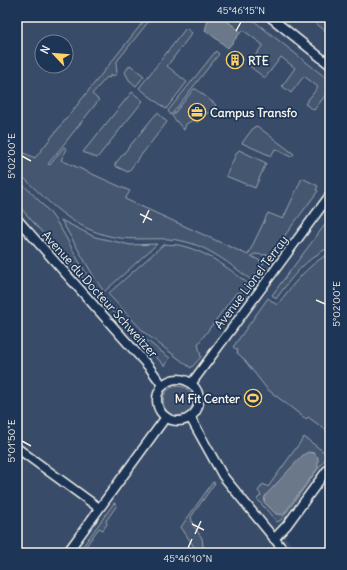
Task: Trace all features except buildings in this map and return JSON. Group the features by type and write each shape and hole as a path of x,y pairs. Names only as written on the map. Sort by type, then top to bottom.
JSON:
{"street":[{"path":"270,17 330,65"},
{"name":"Avenue Lionel Terray","path":"191,384 330,195"},
{"name":"Avenue du Docteur Schweitzer","path":"17,219 149,367 163,386"},
{"path":"173,380 186,381 191,384 196,388 199,401 195,413 181,421 170,420 161,412 158,406 157,399 159,392 163,386 173,380"},
{"path":"67,553 166,417"},
{"path":"190,417 223,476 286,553"},
{"path":"17,448 99,508"},
{"path":"274,539 287,525 330,466"}],"shaded area":[{"path":"17,17 330,17 330,464 281,531 298,553 17,553"},
{"path":"147,17 152,17 118,60 116,64 117,73 114,76 111,74 109,78 107,77 92,94 99,100 48,164 50,165 64,147 67,149 61,160 130,191 125,199 248,255 268,213 283,219 302,178 318,186 316,190 318,191 271,254 255,254 251,256 264,263 251,280 223,259 192,244 168,239 113,237 91,230 67,217 56,209 17,171 17,150 35,158"},
{"path":"209,17 222,17 241,32 228,48 205,30"},
{"path":"222,17 249,17 330,81 330,95 327,93 314,110 305,104 318,87 304,76 291,93 282,86 295,68 281,57 265,78 248,65 263,45 243,30 241,32"},
{"path":"307,17 330,17 330,25 326,31"},
{"path":"186,28 192,33 167,66 187,82 166,109 139,88"},
{"path":"216,51 219,54 171,115 168,111"},
{"path":"130,65 144,76 136,86 129,80 125,72"},
{"path":"194,89 216,105 210,112 200,117 198,122 193,120 186,124 184,130 172,116"},
{"path":"132,92 143,101 97,158 83,152"},
{"path":"158,113 167,122 128,172 115,166 115,164"},
{"path":"257,126 294,154 291,157 275,149 271,156 242,143 254,127"},
{"path":"239,150 266,163 255,188 226,176"},
{"path":"17,179 51,214 61,228 82,267 105,298 135,330 170,358 165,366 138,340 17,204"},
{"path":"330,218 330,247 306,263 293,276 276,299 272,295"},
{"path":"61,220 95,237 131,245 157,244 104,292"},
{"path":"164,244 181,245 203,253 221,264 255,289 236,293 198,344 201,357 191,368 146,334 108,294"},
{"path":"330,253 330,433 308,417 306,419 267,389 242,357 237,353 238,350 233,347 268,298 277,305 307,269"},
{"path":"178,386 189,390 193,401 189,412 178,416 167,412 163,401 167,390"},
{"path":"304,437 328,455 281,520 277,522 257,499 261,495 258,491 263,484 268,487"},
{"path":"308,452 314,453 318,457 318,468 283,515 276,514 264,502 265,496 303,455"},
{"path":"213,482 215,483 191,517 193,525 202,538 204,553 198,553 181,527"},
{"path":"114,503 117,505 106,521 107,524 103,530 99,528 81,553 78,553"}],"place":[{"name":"RTE","path":"235,60"},
{"name":"Campus Transfo","path":"197,112"},
{"name":"M Fit Center","path":"253,398"}]}
